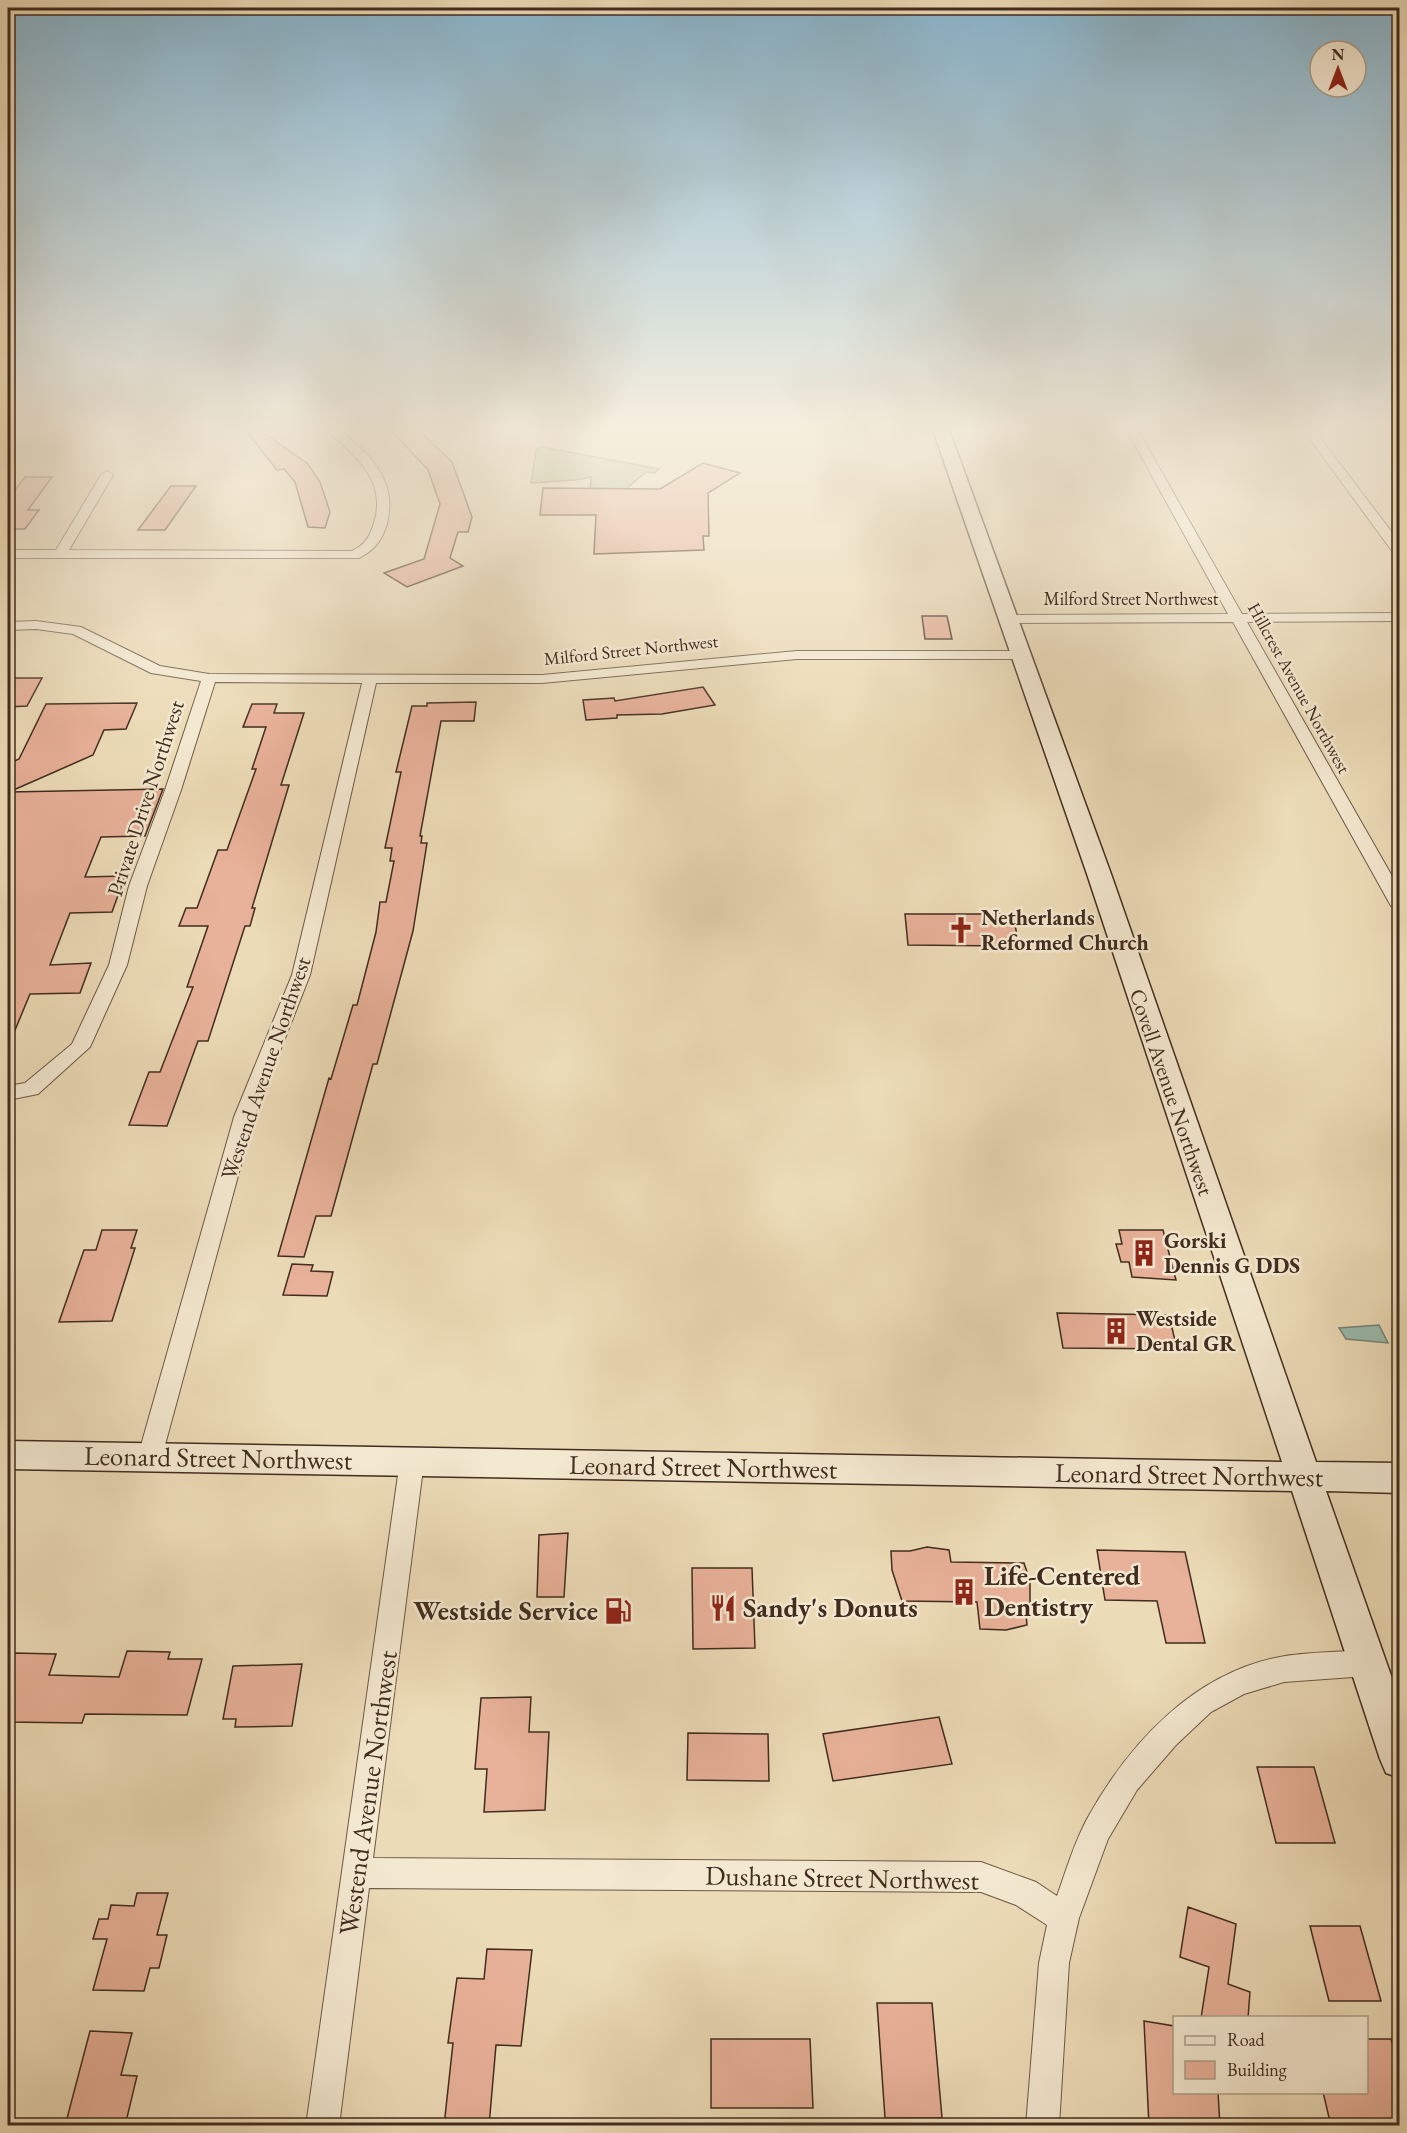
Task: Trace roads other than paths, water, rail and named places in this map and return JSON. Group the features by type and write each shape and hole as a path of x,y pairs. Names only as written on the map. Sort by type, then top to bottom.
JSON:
{"street":[{"path":"60,554 76,527"},
{"path":"8,554 354,555 369,549 380,527"},
{"name":"Covell Avenue Northwest","path":"975,527 1099,874 1400,1759"},
{"name":"Hillcrest Avenue Northwest","path":"1186,527 1400,906"},
{"path":"1381,527 1400,552"},
{"name":"Milford Street Northwest","path":"1007,619 1400,617"},
{"name":"Private Drive Northwest","path":"8,626 36,625 76,630 156,670 209,678 173,790 138,886 118,965 80,1047 31,1089 8,1093"},
{"name":"Milford Street Northwest","path":"209,678 589,677 714,662 807,655 1021,655"},
{"name":"Westend Avenue Northwest","path":"150,1456 244,1117 301,975 370,678"},
{"name":"Leonard Street Northwest","path":"8,1455 1400,1478"},
{"name":"Westend Avenue Northwest","path":"322,2126 412,1461"},
{"path":"1042,2126 1054,1963 1064,1918 1096,1831 1126,1780 1166,1735 1201,1703 1238,1683 1284,1669 1367,1663"},
{"name":"Dushane Street Northwest","path":"357,1873 981,1877 1025,1893 1064,1918"}],"place":[{"name":"Netherlands Reformed Church","path":"961,930"},
{"name":"Gorski Dennis G DDS","path":"1144,1253"},
{"name":"Westside Dental GR","path":"1116,1331"},
{"name":"Life-Centered Dentistry","path":"964,1592"},
{"name":"Sandy's Donuts","path":"723,1608"},
{"name":"Westside Service","path":"618,1611"}]}
